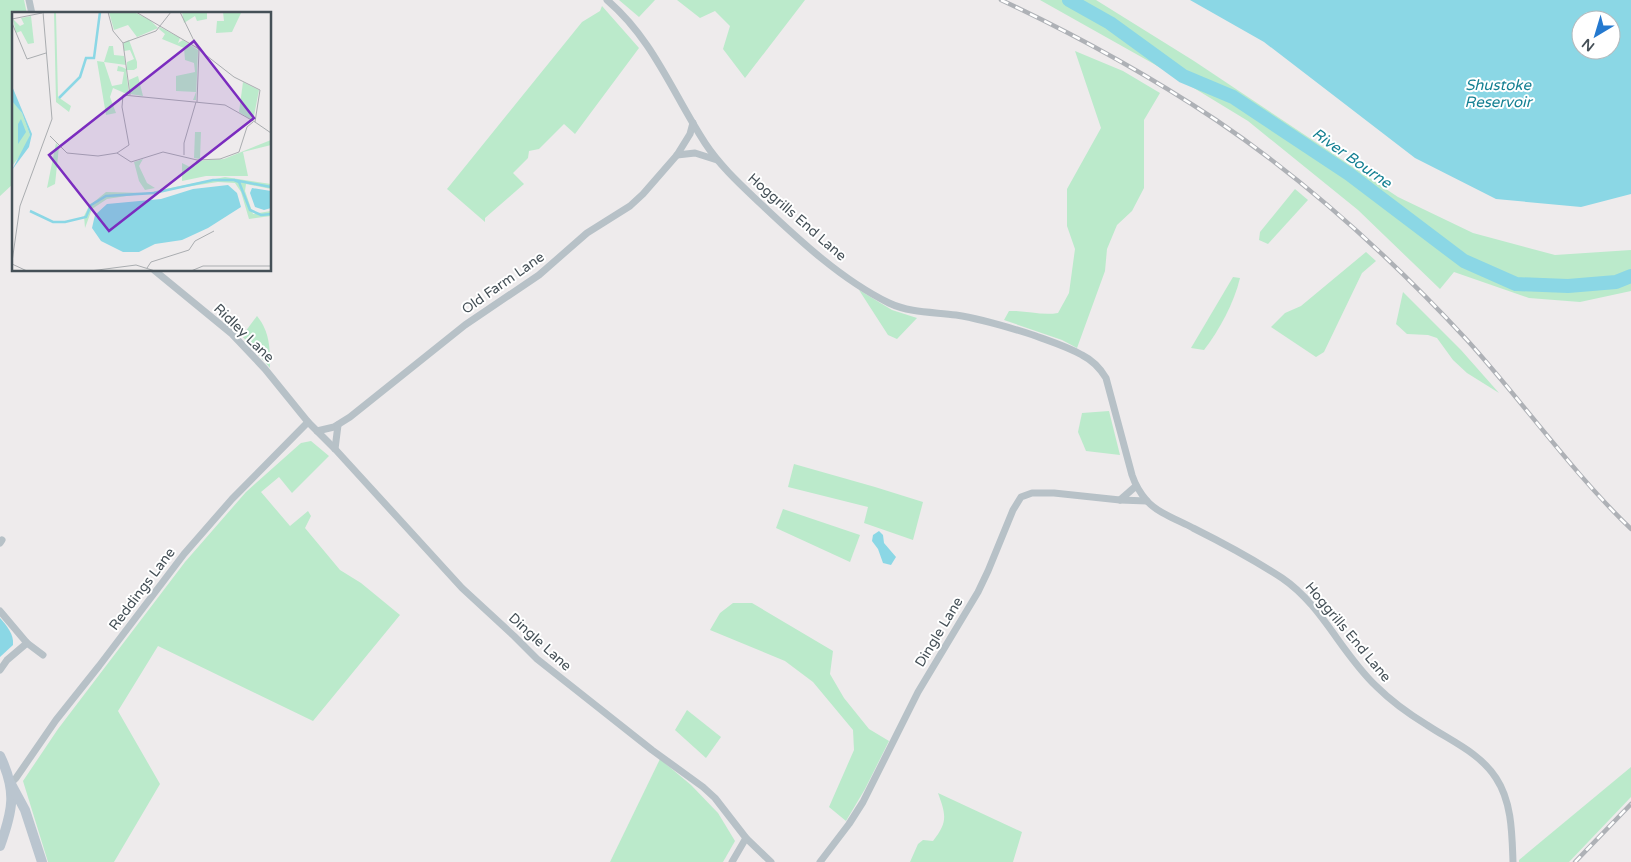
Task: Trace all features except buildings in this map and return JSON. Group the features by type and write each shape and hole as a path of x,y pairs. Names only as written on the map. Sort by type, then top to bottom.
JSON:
{"street":[{"name":"Hoggrills End Lane","path":"607,0 628,20 645,42 717,160 808,247 861,286 890,303 909,310 958,315 991,322 1056,343 1083,355 1102,370 1106,378 1123,447 1136,486 1147,501 1241,554 1295,588 1377,687 1408,712 1484,763 1497,779 1508,804 1513,862"},
{"name":"Old Farm Lane","path":"317,431 338,425 465,324 539,275 587,233 630,206 649,188 677,155 690,134 693,123"},
{"path":"677,155 695,153 717,160"},
{"name":"Ridley Lane","path":"155,271 232,334 265,369 308,422"},
{"name":"Dingle Lane","path":"308,422 456,582 490,615 537,659 652,750 703,787 715,798 746,838 771,862"},
{"name":"Reddings Lane","path":"11,784 56,720 184,554 232,498 308,422"},
{"path":"335,449 338,425"},
{"path":"1120,500 1136,486"},
{"name":"Dingle Lane","path":"820,862 863,802 918,692 981,585 1018,500 1025,495 1042,493 1147,501"},
{"path":"0,611 27,642 43,655"},
{"path":"0,670 7,660 27,642"},
{"path":"0,756 11,784 18,793 26,810 42,862"},
{"path":"0,846 11,808 11,784"},
{"path":"11,808 26,810"},
{"path":"732,862 746,838"}],"green space":[{"path":"0,0 24,0 27,12 12,12 12,185 0,196"},
{"path":"619,0 655,0 639,17"},
{"path":"677,0 805,0 745,78 723,49 730,26 715,11 700,18"},
{"path":"1040,0 1096,0 1194,61 1398,197 1473,233 1555,255 1631,250 1631,291 1580,302 1529,298 1454,272 1440,289 1358,210 1248,121 1161,68"},
{"path":"602,6 639,48 575,134 564,124 539,149 529,151 528,158 513,173 524,184 485,218 485,222 447,189 582,22 600,11"},
{"path":"1075,51 1123,71 1160,93 1144,120 1144,188 1132,211 1117,225 1107,249 1105,271 1077,348 1062,340 1004,320 1009,311 1058,313 1069,293 1075,249 1067,226 1067,189 1101,128"},
{"path":"1295,189 1308,200 1268,244 1259,240 1260,232"},
{"path":"1366,252 1376,261 1362,273 1324,352 1316,357 1271,327 1285,313 1301,306"},
{"path":"1233,277 1240,278 1234,297 1221,325 1204,350 1191,348"},
{"path":"859,290 892,310 917,318 897,339 888,335"},
{"path":"1403,292 1461,350 1499,393 1467,373 1453,360 1437,338 1428,335 1407,334 1396,324"},
{"path":"257,316 267,334 270,368 242,336"},
{"path":"1109,411 1120,455 1086,451 1078,432 1082,413"},
{"path":"311,441 329,456 292,493 279,477 261,492 290,526 308,511 311,516 305,528 340,570 361,583 400,615 313,721 158,646 118,711 160,784 114,862 48,862 23,781 58,729 185,562 246,492 301,443"},
{"path":"794,464 923,502 913,540 864,523 868,507 788,487"},
{"path":"783,509 860,535 850,562 776,528"},
{"path":"733,603 752,603 833,651 830,674 844,698 869,729 889,741 865,789 846,821 829,807 854,750 853,730 813,682 785,661 710,630 720,613"},
{"path":"687,710 721,737 706,758 675,730"},
{"path":"660,759 691,785 718,813 735,841 723,862 610,862"},
{"path":"1631,767 1631,797 1569,862 1519,862 1519,860"},
{"path":"938,793 1022,832 1013,862 910,862 918,844 923,840 933,841 941,829 944,813"}],"water":[{"name":"Shustoke Reservoir","path":"1190,0 1631,0 1631,194 1581,207 1496,199 1415,158 1264,42"},
{"path":"879,531 883,535 884,543 896,557 891,565 883,563 878,549 872,541 873,535"},
{"path":"0,618 9,630 13,645 0,657"}],"waterway":[{"name":"River Bourne","path":"1069,0 1110,23 1183,76 1233,97 1349,174 1464,261 1516,284 1568,286 1616,282 1631,276"}],"railway":[{"path":"1001,0 1084,41 1164,87 1250,144 1316,195 1379,251 1467,340 1588,484 1631,529"},
{"path":"1575,862 1631,804"}]}
